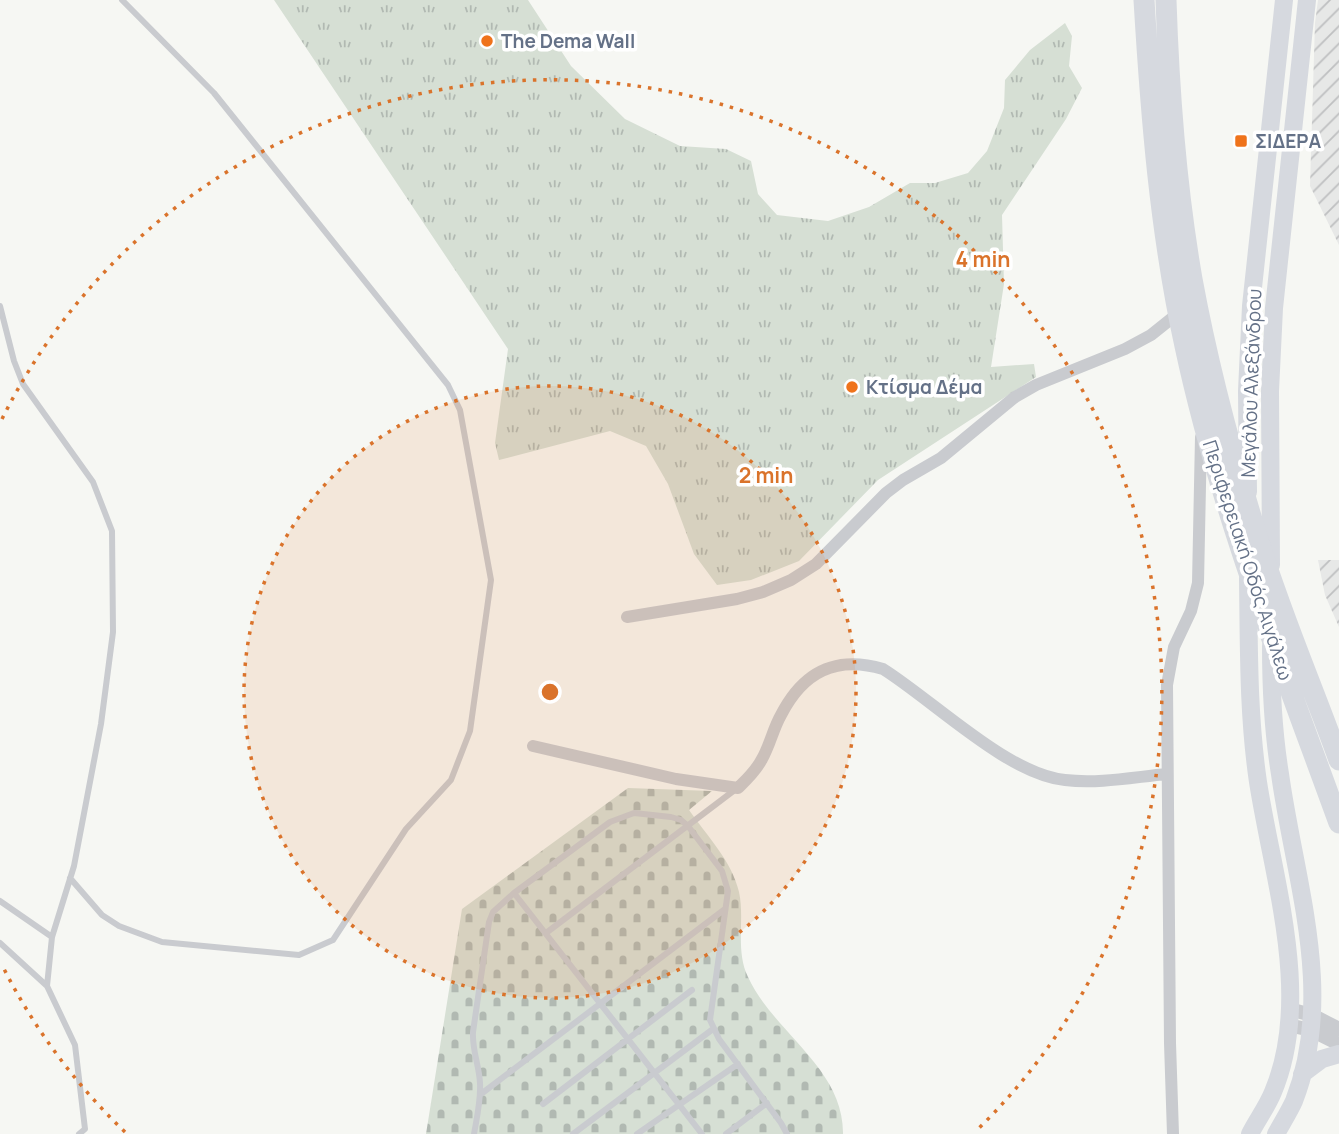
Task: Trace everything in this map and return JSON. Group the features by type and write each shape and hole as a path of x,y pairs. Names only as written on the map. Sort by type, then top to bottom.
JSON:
{"highway":[{"name":"Περιφερειακή Οδός Αιγάλεω","path":"1144,0 1154,150 1162,218 1185,345 1201,415 1238,545 1328,751"},
{"name":"Περιφερειακή Οδός Αιγάλεω","path":"1166,0 1175,148 1192,279 1257,538 1328,751 1339,823"}],"main road":[{"name":"Μεγάλου Αλεξάνδρου","path":"1250,1134 1273,1093 1287,1042 1289,1017 1289,966 1258,780 1249,684 1247,391 1251,306 1284,0"},
{"name":"Μεγάλου Αλεξάνδρου","path":"1276,1134 1293,1103 1303,1074 1312,1022 1312,965 1280,774 1271,696 1270,391 1274,308 1307,0"},
{"path":"1303,1074 1322,1059 1339,1054"}],"street":[{"path":"626,617 737,599 791,580 816,564 886,493 941,458 1014,397 1036,384 1125,349 1151,335 1203,293 1198,583 1191,611 1170,662 1167,685 1173,1134"},
{"path":"533,746 676,779 737,788 762,759 780,716 799,687 826,668 849,663 868,664 883,669 1009,761 1036,773 1063,780 1092,781 1167,774"},
{"path":"1289,1017 1339,1029"},
{"path":"1312,1022 1339,1044"}],"lane":[{"path":"70,878 102,915 119,926 162,942 299,955 333,940 405,829 451,780 470,731 491,580 460,410 448,385 214,93 122,0"},
{"path":"0,306 14,361 23,384 93,482 112,531 113,632 109,668 101,724 70,878 52,937 47,986"},
{"path":"546,933 737,788"},
{"path":"474,1134 481,1094 472,1043 489,922 494,912 514,893 610,822 634,813 681,820 722,871 728,891 710,1010 713,1029 787,1134"},
{"path":"514,893 702,1134"},
{"path":"0,901 52,937"},
{"path":"481,1094 725,909"},
{"path":"0,943 47,986 75,1045 85,1129 79,1134"},
{"path":"543,1104 692,990"},
{"path":"573,1134 713,1029"},
{"path":"637,1134 738,1064"},
{"path":"726,1134 766,1102"}],"shaded area":[{"path":"1318,0 1339,0 1339,245 1310,186"},
{"path":"1318,560 1339,560 1339,627 1325,595"}],"green space":[{"path":"274,0 528,0 571,66 625,119 680,146 726,149 751,161 758,194 777,215 828,221 869,207 910,183 935,183 968,173 987,151 1004,108 1005,80 1030,50 1065,23 1072,36 1069,66 1082,88 1066,119 1002,215 1004,284 991,367 1034,364 1036,377 878,480 799,561 751,580 717,585 694,554 668,484 646,446 610,431 499,460 495,443 508,349"},
{"path":"628,788 712,791 689,810 725,859 736,881 741,902 744,967 759,997 805,1051 832,1089 840,1111 843,1134 426,1134 462,909"}],"place":[{"name":"The Dema Wall","path":"487,41"},
{"name":"ΣΙΔΕΡΑ","path":"1241,141"},
{"name":"Κτίσμα Δέμα","path":"852,387"}]}
